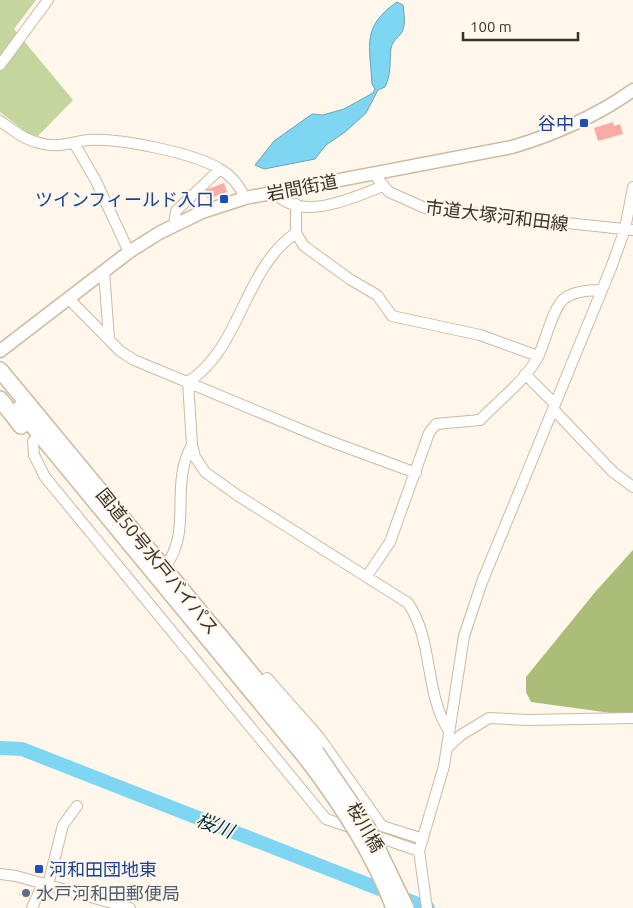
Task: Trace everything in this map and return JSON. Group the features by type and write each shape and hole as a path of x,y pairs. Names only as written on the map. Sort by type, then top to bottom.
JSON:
{"highway":[{"path":"0,356 267,678 272,710"},
{"name":"国道50号水戸バイパス","path":"0,370 123,528 312,756"},
{"name":"国道50号水戸バイパス","path":"0,386 123,528"},
{"path":"0,399 227,675 272,710"},
{"name":"桜川橋","path":"312,756 352,824 382,880 394,908"},
{"name":"桜川橋","path":"312,756 367,827 406,908"}],"main road":[{"name":"岩間街道","path":"0,351 129,252 174,225 245,198 487,152 532,141 592,116 633,90"}],"street":[{"path":"0,65 48,0"},
{"path":"0,121 31,141 58,146 89,140 112,141 202,160 220,169 235,182 245,198"},
{"path":"74,143 96,181 129,252"},
{"path":"174,225 176,211 220,169"},
{"name":"市道大塚河和田線","path":"373,173 383,186 398,197 425,208 629,230"},
{"path":"274,192 285,200 296,204 330,205 383,186"},
{"path":"427,908 419,851 438,792 450,731 464,636 472,610 554,407 629,230 633,187"},
{"path":"296,204 296,233 304,246 351,280 377,295 392,316 480,336 538,356"},
{"path":"188,382 201,374 217,356 263,270 279,249 296,233"},
{"path":"104,272 109,338"},
{"path":"367,576 390,542 429,433 436,424 480,420 525,374 538,356 558,307 564,298 589,290 602,290"},
{"path":"69,299 120,351 134,360 324,439 416,473"},
{"path":"525,374 613,472 633,487"},
{"path":"188,382 192,445 200,465 217,482 408,603 420,626 432,683 443,721 450,731"},
{"path":"34,441 34,455 45,477 326,819 419,851"},
{"path":"170,561 176,551 181,516 180,476 183,462 192,445"},
{"path":"267,678 319,737 382,826 423,839"},
{"path":"447,748 461,735 490,718 527,720 633,718"},
{"path":"32,908 46,884 63,825 77,806"},
{"path":"0,874 46,884 108,905 130,908"}],"green space":[{"path":"0,0 36,0 14,29 73,100 38,136 30,135 0,112"},
{"path":"633,550 633,716 531,702 526,692 526,677 596,591"}],"water":[{"path":"397,2 403,5 404,26 391,48 389,72 385,87 378,90 366,113 345,132 326,145 315,159 264,169 255,165 274,141 312,114 323,115 344,109 373,93 375,89 372,84 370,38 378,20"}],"building":[{"path":"613,122 614,126 620,124 623,134 598,141 594,128"},
{"path":"224,183 227,192 208,199 205,191"},
{"path":"24,888 32,890 30,898 19,895"}],"waterway":[{"name":"桜川","path":"0,748 22,749 428,908"}],"place":[{"name":"谷中","path":"584,123"},
{"name":"ツインフィールド入口","path":"224,199"},
{"name":"河和田団地東","path":"39,869"},
{"name":"水戸河和田郵便局","path":"26,893"}]}
